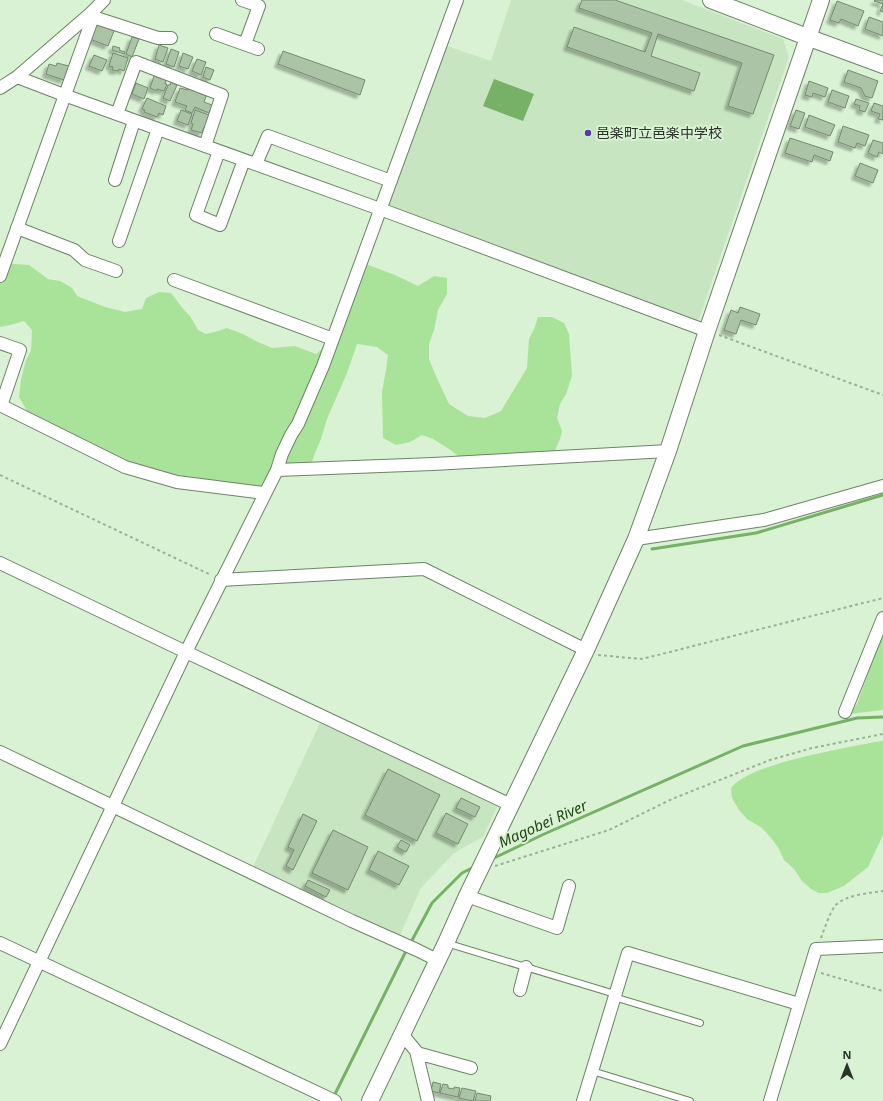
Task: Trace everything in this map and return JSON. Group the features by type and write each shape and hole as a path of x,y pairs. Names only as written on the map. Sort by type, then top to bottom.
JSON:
{"street":[{"path":"0,88 18,77 92,15 104,0"},
{"path":"242,0 259,6 244,44"},
{"path":"0,1044 186,652 264,493 277,470 282,454 291,435 298,424 323,366 457,0"},
{"path":"711,0 883,65"},
{"path":"370,1101 586,650 636,539 668,451 707,330 821,0"},
{"path":"92,15 158,38 171,38"},
{"path":"0,276 92,15"},
{"path":"216,34 258,49"},
{"path":"117,114 136,62 222,95 205,146"},
{"path":"18,77 707,330"},
{"path":"115,180 134,120"},
{"path":"119,241 158,129"},
{"path":"256,164 268,136 391,181"},
{"path":"219,151 196,215 220,225 244,160"},
{"path":"17,228 74,250 86,260 116,271"},
{"path":"174,280 333,339"},
{"path":"0,343 20,350 1,406 125,467 177,482 264,493"},
{"path":"277,470 433,464 668,451"},
{"path":"636,539 764,520 883,486"},
{"path":"0,563 511,805"},
{"path":"221,580 424,569 586,650"},
{"path":"845,712 883,618"},
{"path":"0,752 352,921 437,960"},
{"path":"467,896 557,928 569,886"},
{"path":"0,943 335,1101"},
{"path":"770,1101 816,949 883,946"},
{"path":"583,1101 628,953 799,1004"},
{"path":"520,990 526,967"},
{"path":"402,1034 416,1051 428,1101"},
{"path":"417,1054 471,1068"}],"lane":[{"path":"446,943 700,1023"},
{"path":"592,1071 690,1101"}],"path":[{"path":"707,330 883,395"},
{"path":"0,475 221,580"},
{"path":"586,650 601,656 642,659 883,598"},
{"path":"479,871 609,830 672,799 770,760 812,748 883,734"},
{"path":"816,949 834,906 840,901 856,896 883,891"},
{"path":"810,970 883,991"}],"shaded area":[{"name":"邑楽町立邑楽中学校","path":"511,0 682,0 783,39 789,57 699,319 696,320 389,210 387,205 447,46 491,61"},
{"path":"494,79 534,94 523,121 483,106"},
{"path":"0,263 29,265 48,279 60,281 72,288 77,296 105,307 125,312 142,309 146,298 159,292 171,293 190,316 198,330 206,334 227,328 272,348 295,346 316,354 337,337 363,263 395,275 418,286 434,276 447,278 447,294 438,310 434,330 429,344 429,359 449,404 468,416 485,418 501,411 527,368 529,339 538,317 552,317 564,323 569,334 572,376 566,394 560,404 557,418 562,431 560,439 552,457 466,462 433,439 422,435 410,442 396,445 383,438 382,392 388,355 377,347 357,344 347,373 327,419 311,465 274,466 264,487 253,488 178,476 127,462 29,414 19,397 26,360 31,351 32,330 24,321 0,327"},
{"path":"882,635 883,710 849,714 857,704"},
{"path":"320,723 498,805 483,837 452,855 421,888 400,935 253,867"},
{"path":"883,741 883,835 868,867 844,886 827,893 819,893 811,889 802,881 794,869 784,860 779,849 762,828 747,819 739,810 732,798 731,788 740,780 768,767 804,757"}],"building":[{"path":"582,0 615,0 774,55 753,114 728,106 742,63 658,34 651,56 700,73 694,91 567,47 574,27 645,52 652,33 579,8"},
{"path":"883,0 883,4 874,1"},
{"path":"837,1 864,11 858,26 841,19 839,23 830,20"},
{"path":"883,4 883,12 880,11"},
{"path":"869,17 883,22 883,36 865,29"},
{"path":"96,23 114,31 108,46 90,39"},
{"path":"132,37 139,39 132,57 126,54"},
{"path":"159,45 168,48 163,62 155,59"},
{"path":"113,46 120,48 119,50 125,52 124,54 112,50"},
{"path":"171,49 179,52 174,67 166,64"},
{"path":"283,51 365,80 360,95 278,64"},
{"path":"113,53 128,58 124,71 119,69 118,71 112,70 113,67 109,66"},
{"path":"183,53 193,57 188,69 179,66"},
{"path":"94,55 107,60 102,71 89,66"},
{"path":"197,59 206,62 201,75 192,71"},
{"path":"57,63 69,66 64,80 46,74 49,64 56,66"},
{"path":"206,67 214,70 210,80 203,77"},
{"path":"848,70 878,81 872,98 865,96 861,88 844,82"},
{"path":"154,76 166,80 165,84 167,84 164,91 157,89 157,91 150,88"},
{"path":"809,81 828,88 825,97 813,93 812,97 805,95"},
{"path":"171,82 177,85 170,101 163,98 168,85 170,85"},
{"path":"136,83 148,88 144,99 132,94"},
{"path":"180,88 188,90 189,88 207,94 204,102 212,105 209,113 195,107 192,113 185,110 187,106 175,102"},
{"path":"832,90 849,96 845,108 828,102"},
{"path":"147,98 166,106 163,115 159,113 157,117 144,112 145,110 142,109"},
{"path":"856,99 869,103 865,112 859,110 860,106 854,104"},
{"path":"874,103 883,106 883,120 878,119 880,114 871,111"},
{"path":"181,110 192,114 188,125 177,121"},
{"path":"195,110 209,115 206,128 204,127 202,133 191,130 193,124 191,123"},
{"path":"796,110 805,113 799,129 790,126"},
{"path":"809,115 835,125 830,136 805,127"},
{"path":"843,126 869,135 865,146 857,143 855,148 838,142"},
{"path":"790,138 833,152 830,161 814,155 812,162 785,153"},
{"path":"873,140 883,143 883,154 879,152 877,157 868,153"},
{"path":"860,163 878,170 873,183 855,176"},
{"path":"740,307 760,314 756,325 741,320 736,334 724,330 731,310 738,313"},
{"path":"388,769 440,795 417,841 365,815"},
{"path":"461,798 480,807 475,817 456,808"},
{"path":"446,813 468,824 458,844 436,833"},
{"path":"303,814 317,821 293,870 286,866 294,850 288,847"},
{"path":"333,830 368,847 348,890 312,873"},
{"path":"401,840 410,845 406,852 397,847"},
{"path":"378,851 409,866 399,885 369,870"},
{"path":"308,880 330,890 326,897 305,886"},
{"path":"433,1082 441,1084 439,1093 431,1091"},
{"path":"443,1084 448,1085 448,1088 460,1088 458,1097 440,1093"},
{"path":"462,1088 476,1091 473,1101 459,1098"},
{"path":"477,1093 491,1096 490,1101 475,1101"}],"waterway":[{"path":"652,549 756,533 883,495"},
{"name":"Magobei River","path":"492,859 542,835 743,746 857,718 883,717"},
{"name":"Magobei River","path":"410,944 432,903 462,873 474,867"},
{"name":"Magobei River","path":"333,1098 407,949"}],"place":[{"name":"邑楽町立邑楽中学校","path":"588,133"}]}
